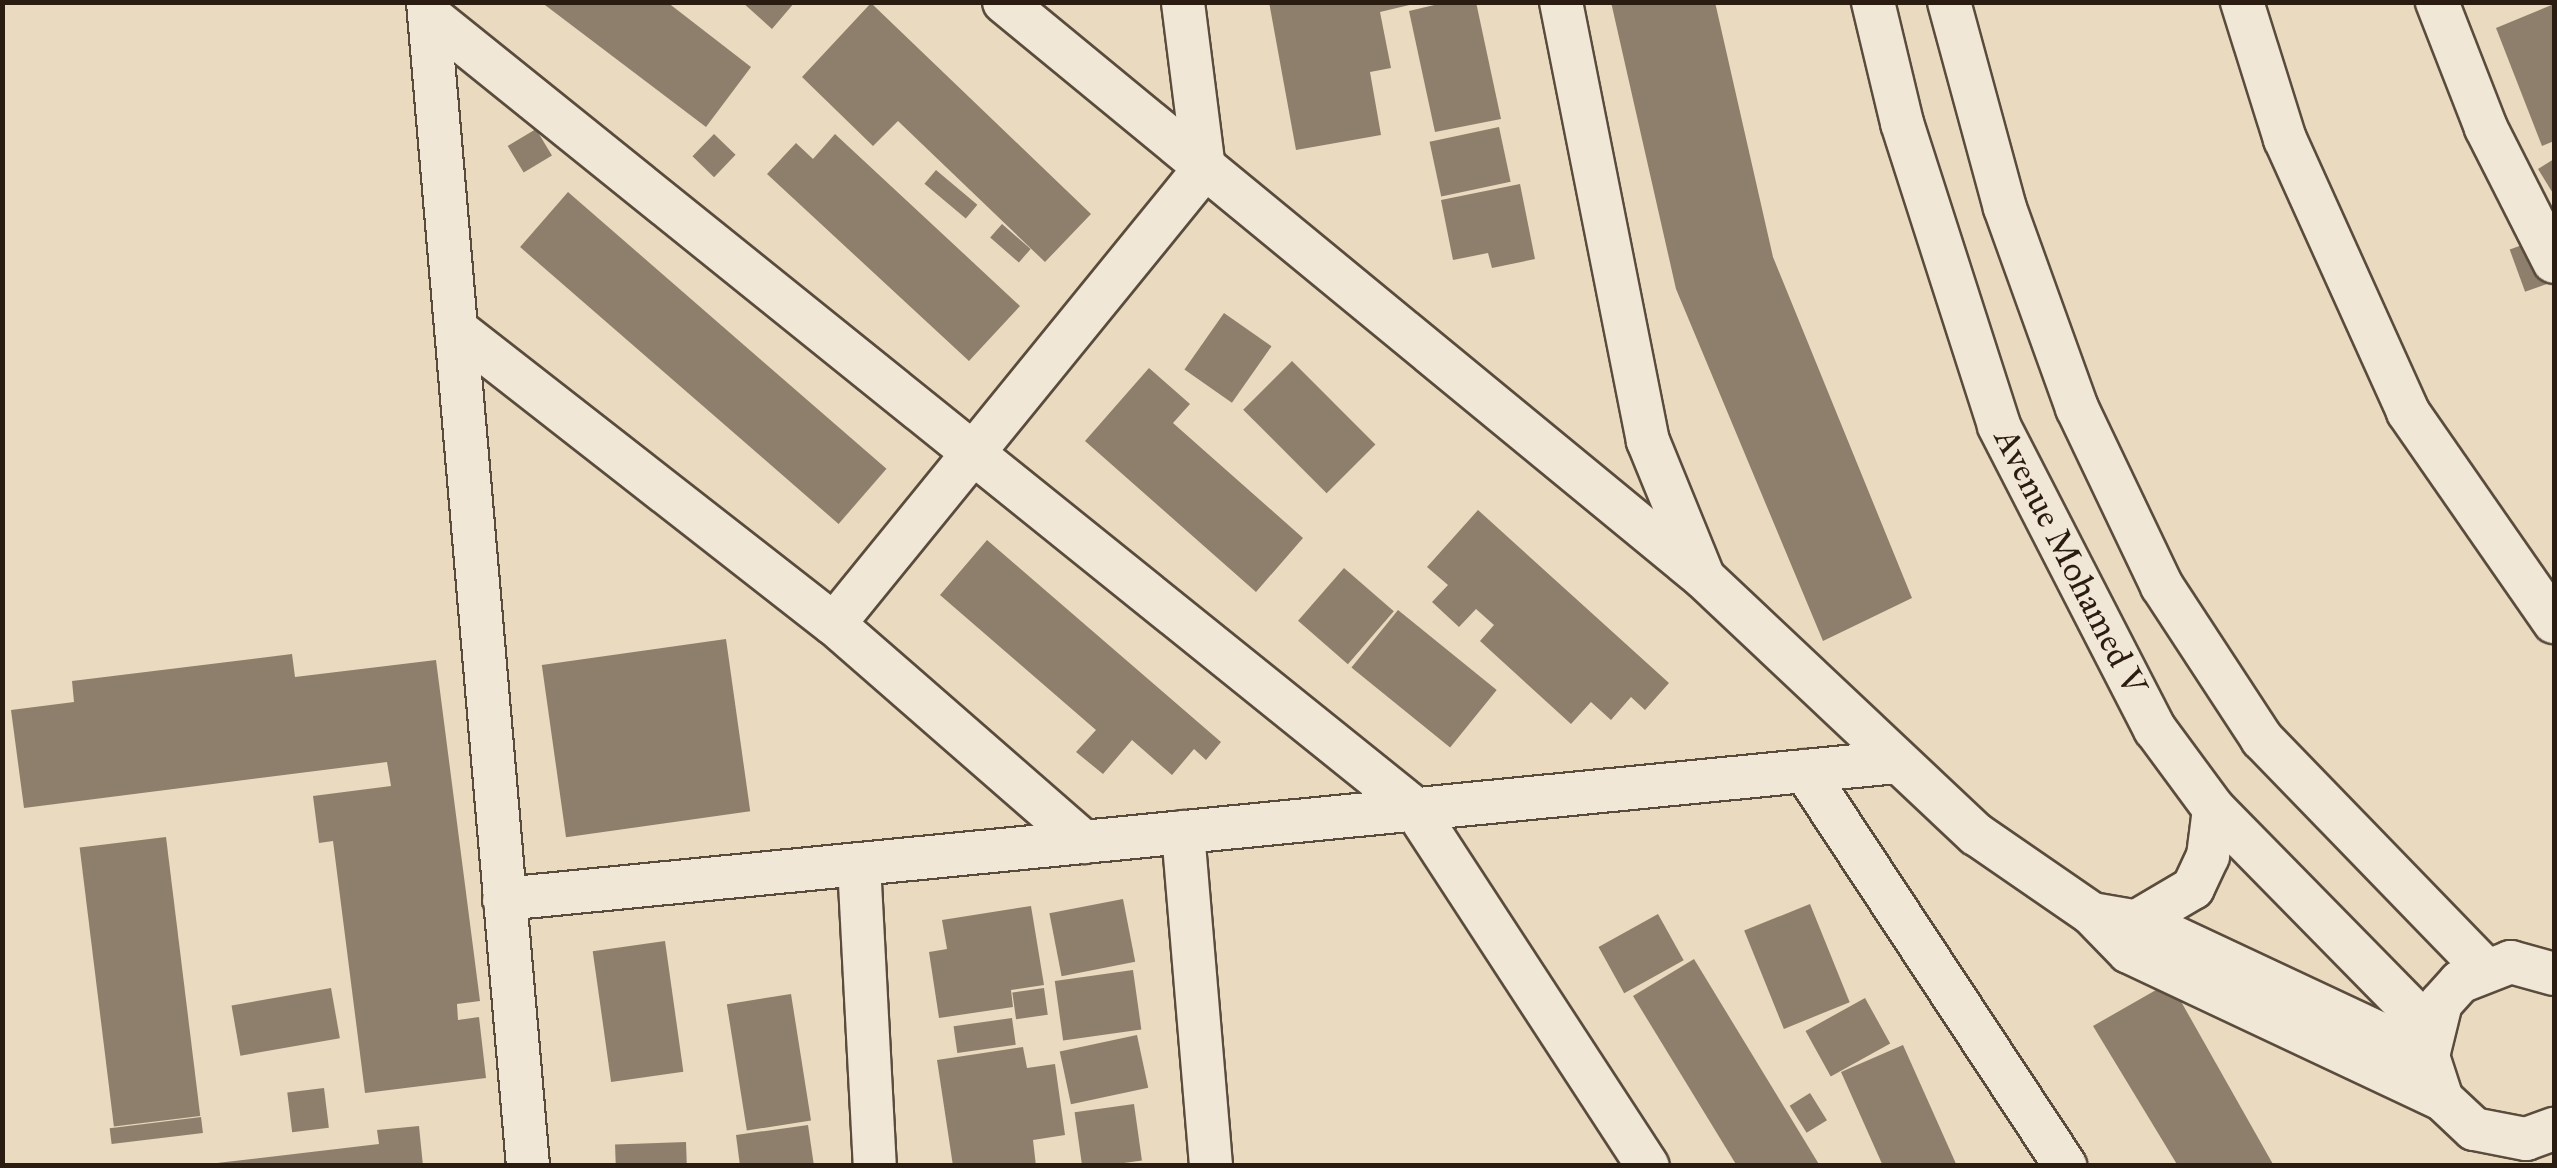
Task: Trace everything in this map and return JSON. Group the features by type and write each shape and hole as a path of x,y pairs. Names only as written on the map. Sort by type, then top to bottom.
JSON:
{"street":[{"path":"1004,2 1704,578 1895,762 1976,834 2092,914 2129,952 2442,1099"},
{"path":"834,624 1204,169 1184,2"},
{"path":"1561,2 1648,441 1704,578"},
{"name":"Avenue Mohamed V","path":"1873,2 1902,123 1999,426 2155,729 2214,808 2429,1043"},
{"name":"Avenue Mohamed V","path":"1949,2 2005,208 2077,408 2162,586 2262,739 2484,968"},
{"path":"2242,2 2285,139 2408,412 2554,622"},
{"path":"2437,2 2486,128 2554,262"},
{"path":"428,9 528,1166"},
{"path":"428,9 1415,809 1648,1166"},
{"path":"456,328 834,624 1084,842"},
{"path":"504,899 1895,762"},
{"path":"1805,771 2066,1166"},
{"path":"2136,922 2193,888 2208,856 2214,808"},
{"path":"1183,832 1212,1166"},
{"path":"859,864 875,1166"},
{"path":"2092,914 2136,922 2429,1043"},
{"path":"2549,966 2484,968 2441,1003 2429,1043 2442,1099 2480,1147 2553,1138"}],"building":[{"path":"541,2 667,2 751,67 706,127"},
{"path":"742,2 795,2 772,29"},
{"path":"1269,2 1422,2 1380,12 1391,68 1370,72 1381,135 1296,150"},
{"path":"1447,2 1476,2 1501,119 1435,132 1409,11"},
{"path":"1611,2 1715,2 1773,257 1912,598 1823,641 1676,289"},
{"path":"871,3 1091,214 1045,262 898,121 873,146 802,77"},
{"path":"2554,4 2554,141 2542,146 2496,28"},
{"path":"1499,127 1511,182 1441,197 1430,142"},
{"path":"536,129 552,156 524,173 508,146"},
{"path":"714,134 736,155 714,177 692,156"},
{"path":"835,134 1020,306 969,361 767,174 796,143 813,159"},
{"path":"2554,159 2554,195 2538,169"},
{"path":"936,170 977,205 966,218 924,184"},
{"path":"1520,184 1535,259 1492,268 1488,253 1453,260 1441,200"},
{"path":"568,192 886,469 839,524 520,247"},
{"path":"1002,224 1031,249 1019,263 990,238"},
{"path":"2536,240 2551,282 2525,292 2510,250"},
{"path":"1224,313 1272,346 1232,403 1184,370"},
{"path":"1292,361 1375,444 1327,493 1243,410"},
{"path":"1149,368 1190,404 1173,423 1303,538 1256,592 1085,441"},
{"path":"1478,510 1669,683 1645,710 1631,697 1611,720 1591,702 1571,724 1480,641 1494,625 1476,609 1459,627 1432,602 1448,585 1427,567"},
{"path":"987,540 1221,742 1206,760 1194,749 1172,775 1132,740 1103,774 1076,752 1096,730 940,595"},
{"path":"1344,568 1394,611 1348,664 1298,621"},
{"path":"1398,610 1497,690 1450,747 1351,668"},
{"path":"726,639 750,811 566,837 542,665"},
{"path":"292,654 295,677 436,660 480,1001 457,1004 458,1020 479,1017 486,1078 365,1093 333,841 319,843 313,796 391,786 387,762 24,808 11,710 74,702 72,681"},
{"path":"166,837 200,1116 114,1127 80,848"},
{"path":"1123,899 1135,962 1062,976 1049,913"},
{"path":"1810,904 1850,1002 1784,1029 1744,931"},
{"path":"1031,906 1044,985 1011,990 1013,1007 939,1018 929,952 947,949 942,920"},
{"path":"1658,914 1684,960 1624,993 1599,947"},
{"path":"665,941 683,1072 611,1082 593,951"},
{"path":"1694,959 1820,1166 1737,1166 1633,996"},
{"path":"1133,970 1141,1029 1063,1040 1055,981"},
{"path":"2170,982 2274,1166 2178,1166 2093,1026"},
{"path":"331,988 340,1038 240,1056 232,1006"},
{"path":"1044,988 1048,1015 1016,1019 1012,992"},
{"path":"791,994 811,1120 747,1131 727,1004"},
{"path":"1865,998 1890,1043 1831,1076 1806,1031"},
{"path":"1012,1018 1016,1045 957,1053 954,1026"},
{"path":"1137,1035 1148,1088 1071,1104 1060,1051"},
{"path":"1903,1045 1957,1166 1883,1166 1841,1072"},
{"path":"1023,1047 1027,1068 1055,1064 1065,1135 1033,1140 1036,1166 953,1166 937,1060"},
{"path":"324,1088 329,1128 292,1132 287,1093"},
{"path":"1810,1093 1827,1120 1807,1133 1790,1106"},
{"path":"1134,1104 1142,1160 1082,1166 1075,1112"},
{"path":"201,1117 203,1133 112,1144 110,1128"},
{"path":"808,1125 814,1166 740,1166 736,1135"},
{"path":"419,1126 423,1166 191,1166 379,1144 377,1130"},
{"path":"686,1142 687,1166 616,1166 615,1144"}]}
